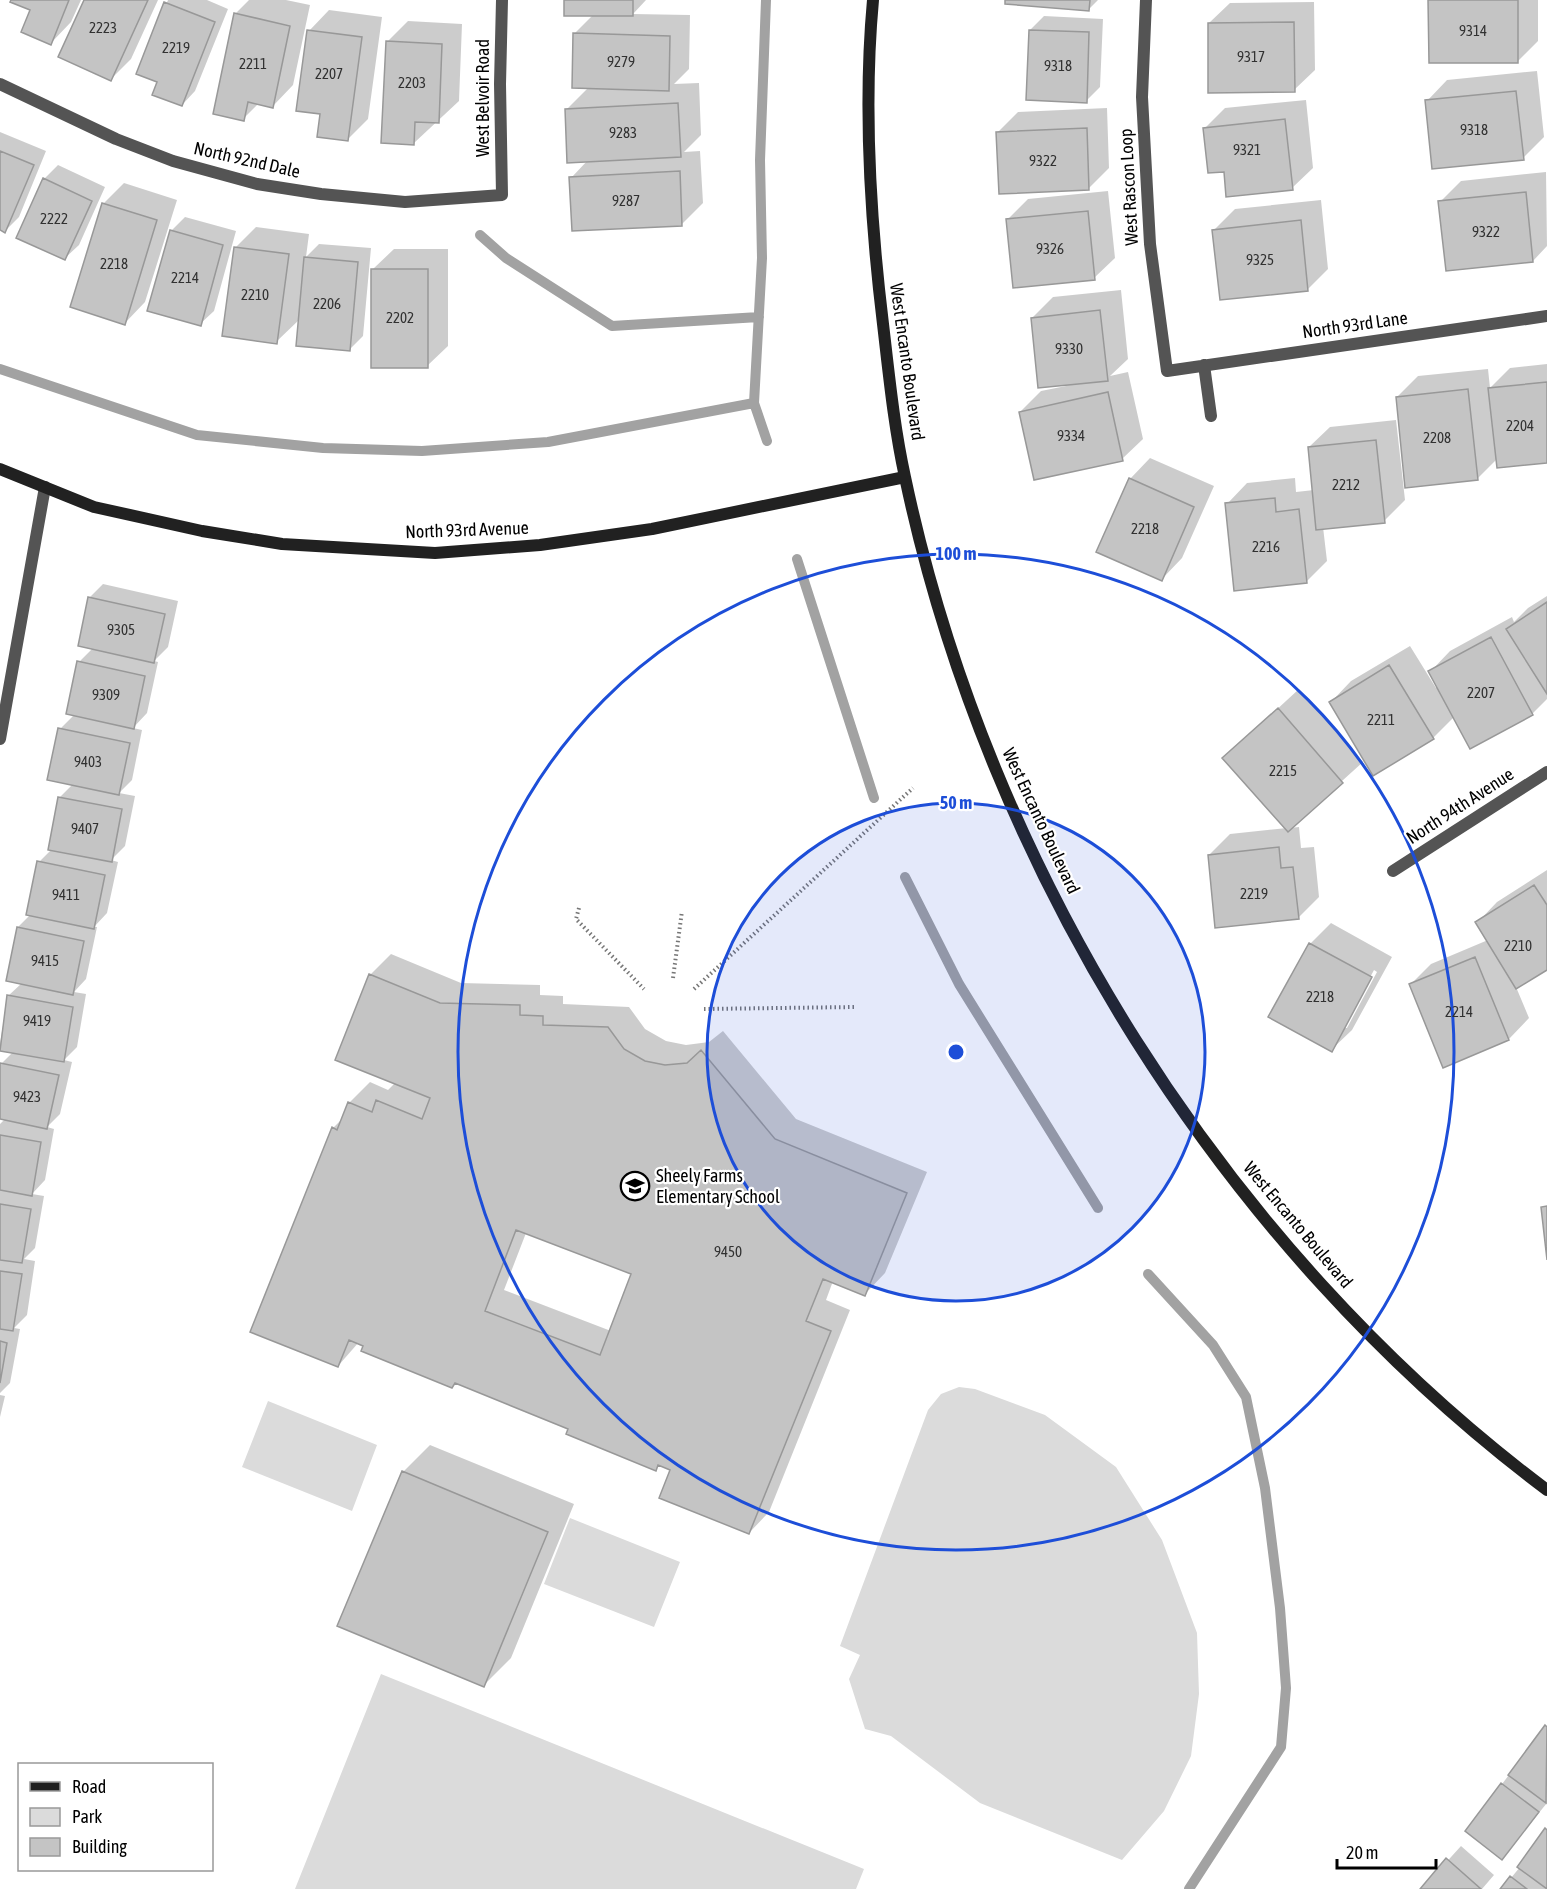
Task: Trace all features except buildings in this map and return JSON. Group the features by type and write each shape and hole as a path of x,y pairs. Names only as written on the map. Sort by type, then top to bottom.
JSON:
{"street":[{"name":"West Belvoir Road","path":"502,0 500,84 502,195"},
{"name":"West Encanto Boulevard","path":"873,0 868,108 870,188 876,266 891,390 905,477 935,595 999,777 1060,907 1132,1037 1220,1161 1258,1209 1382,1350 1505,1457 1547,1490"},
{"name":"West Rascon Loop","path":"1146,0 1142,97 1150,244 1167,371"},
{"name":"North 92nd Dale","path":"0,84 116,139 173,161 257,184 321,194 405,202 502,195"},
{"name":"North 93rd Lane","path":"1167,371 1547,316"},
{"path":"1204,364 1211,416"},
{"name":"North 93rd Avenue","path":"0,469 94,507 214,533 282,544 435,553 540,545 652,529 905,477"},
{"path":"0,735 45,487"},
{"name":"North 94th Avenue","path":"1393,871 1547,772"}],"path":[{"path":"694,989 913,788"},
{"path":"579,908 576,919 644,989"},
{"path":"673,978 682,911"},
{"path":"704,1009 855,1007"}],"green space":[{"path":"959,1387 975,1389 1045,1415 1116,1467 1162,1540 1197,1633 1199,1694 1191,1756 1164,1811 1122,1860 980,1803 891,1736 865,1729 849,1679 860,1655 840,1646 928,1410 941,1394"},
{"path":"268,1401 377,1445 352,1511 242,1467"},
{"path":"570,1518 680,1562 654,1627 544,1584"},
{"path":"381,1674 864,1869 856,1889 295,1889"}],"waterway":[{"path":"766,0 760,160 762,258 754,403 767,441"},
{"path":"480,235 506,258 612,326 759,317"},
{"path":"0,369 197,435 323,448 422,451 548,442 754,403"},
{"path":"797,559 874,798"},
{"path":"905,877 959,984 1098,1208"},
{"path":"1148,1274 1213,1345 1246,1397 1265,1488 1280,1608 1286,1688 1281,1747 1189,1889"}],"place":[{"name":"Sheely Farms Elementary School","path":"635,1186"}]}
